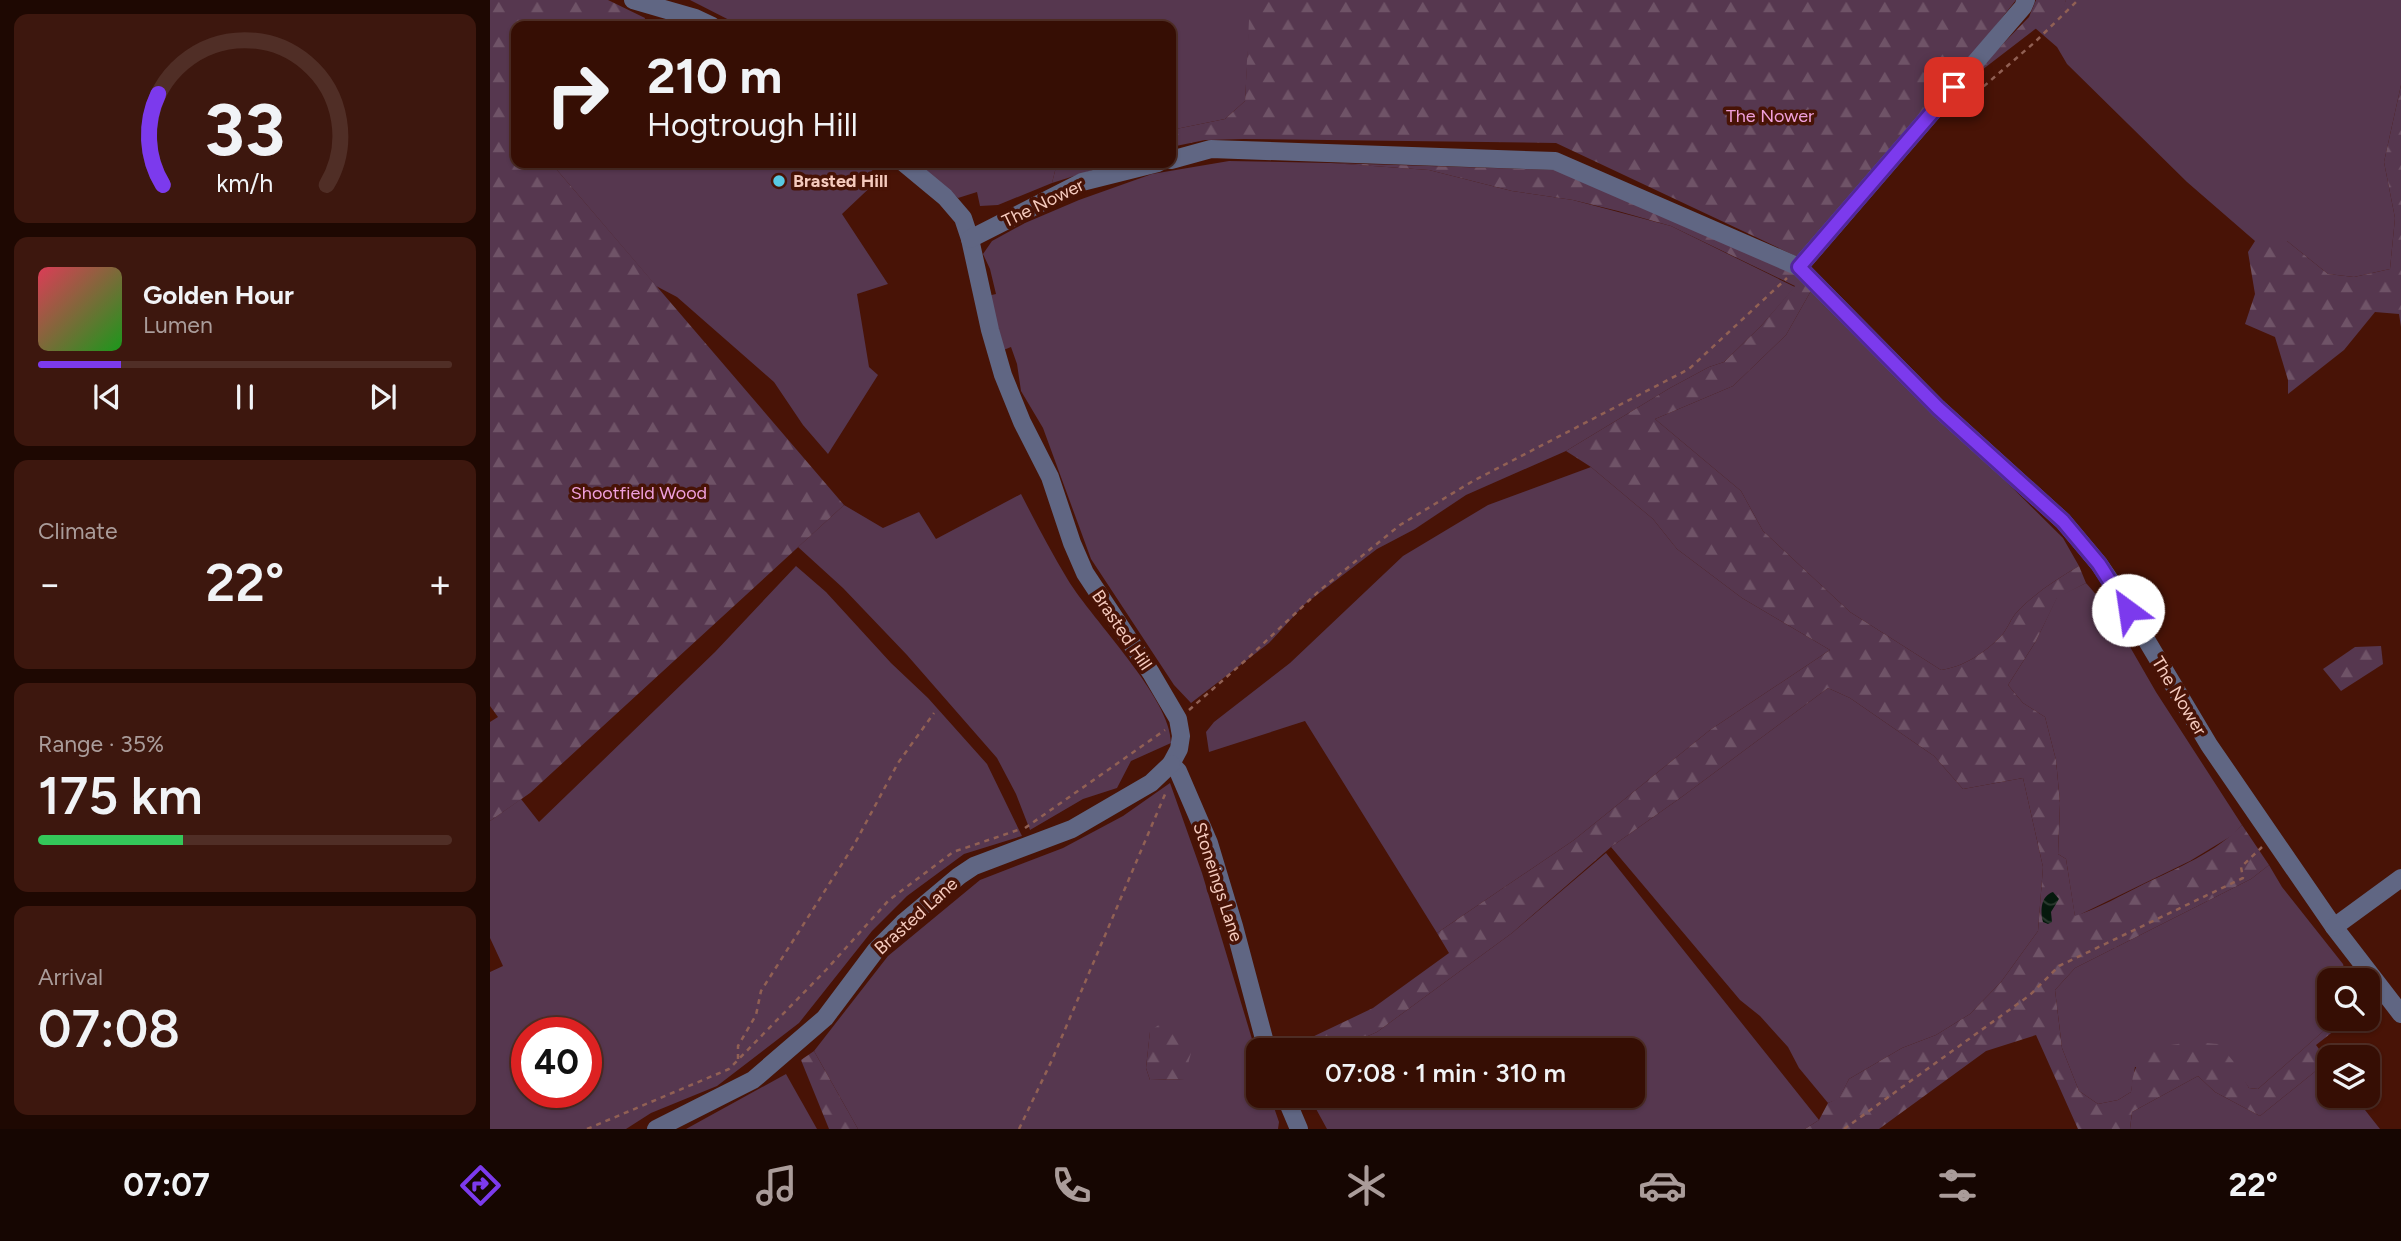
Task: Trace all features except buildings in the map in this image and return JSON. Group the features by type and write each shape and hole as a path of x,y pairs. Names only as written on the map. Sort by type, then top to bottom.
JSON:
{"street":[{"path":"633,0 701,21"},
{"path":"1799,267 2023,7 2026,0"},
{"name":"The Nower","path":"1176,159 1211,149 1555,161 1799,267 1938,408 2063,521 2099,564 2209,745 2334,927 2401,1014"},
{"name":"Brasted Hill","path":"910,168 944,197 963,218 1003,376 1022,422 1050,477 1072,543 1085,573 1178,719"},
{"name":"The Nower","path":"970,239 1082,182 1138,168"},
{"path":"1174,768 1181,736 1178,719"},
{"name":"Stoneings Lane","path":"1174,768 1209,843 1264,1038"},
{"name":"Brasted Lane","path":"656,1129 753,1080 825,1018 876,950 903,923 959,876 974,866 1072,829 1174,768"},
{"path":"2334,927 2401,878"},
{"path":"1290,1108 1299,1129"}],"path":[{"path":"1958,108 2035,42 2078,0"},
{"path":"1178,719 1319,591 1400,525 1473,481 1689,369 1799,267"},
{"path":"738,1059 738,1046 756,1015 761,991 854,845 898,763 934,713"},
{"path":"1019,1129 1052,1060 1174,768"},
{"path":"1844,1129 2030,995 2059,966 2243,877 2241,867 2271,837"}],"green space":[{"name":"Shootfield Wood","path":"490,0 608,0 645,18 644,21 511,21 511,168 555,168 844,505 530,793 490,821 490,722 498,717 490,706"},
{"path":"690,0 1251,0 1245,101 1225,119 1176,129 1176,21 731,21"},
{"name":"The Nower","path":"1250,0 2016,0 1929,110 1800,258 1556,143 1244,139 1205,140 1176,146 1176,129 1225,119 1245,101"},
{"path":"2036,0 2066,0 2064,7 1965,83 2029,17"},
{"path":"2066,0 2401,0 2401,85 2384,162 2395,218 2390,269 2354,277 2328,274 2287,241 2255,241 2187,182 2067,64 2057,47 2035,28 2063,7"},
{"path":"2401,85 2401,327 2399,314 2375,312 2344,350 2288,394 2288,380 2275,337 2245,324 2255,294 2248,252 2255,241 2287,241 2328,274 2354,277 2390,269 2395,218 2384,162"},
{"path":"1229,161 1331,163 1429,170 1512,191 1573,200 1671,226 1795,287 1761,326 1724,362 1670,388 1566,451 1466,495 1415,529 1377,549 1305,604 1269,643 1191,703 1174,685 1091,559 1043,428 1021,391 1011,347 1001,351 987,296 996,294 983,254 992,241 1025,223 1079,200 1152,174"},
{"path":"1331,163 1555,170 1788,265 1812,289 1786,335 1733,386 1655,419 1741,491 1763,531 1850,612 1941,670 1958,666 1982,653 2002,635 2015,614 2031,599 2079,566 2086,583 2057,598 2036,641 2008,685 2023,703 2045,717 2056,760 2060,803 2058,854 2066,859 2075,916 2196,859 2242,825 2269,865 2251,879 2075,968 2055,990 2062,1048 2079,1091 2098,1104 2118,1100 2131,1092 2135,1070 2140,1060 2148,1053 2184,1043 2219,1044 2249,1088 2258,1089 2323,1031 2334,1031 2316,1045 2317,1070 2260,1116 2215,1092 2198,1076 2132,1112 2130,1129 2078,1129 2036,1035 1986,1051 1879,1129 1805,1129 1819,1120 1828,1103 1839,1098 1849,1079 1902,1048 1936,1035 1970,1014 2001,982 2038,931 2043,867 2023,778 1963,789 1934,756 1850,698 1828,688 1611,847 1512,933 1377,1032 1363,1038 1310,1038 1373,1008 1449,953 1437,933 1574,840 1710,730 1830,650 1742,598 1677,549 1653,519 1591,467 1566,451 1670,388 1724,362 1761,326 1795,286 1671,226 1573,200 1512,191 1429,170"},
{"path":"555,168 874,168 871,172 879,179 842,214 888,284 857,294 869,367 878,375 828,454 803,425 774,382 677,297 656,286"},
{"path":"923,168 1056,168 1052,183 998,205 980,206 977,192 958,198"},
{"path":"1056,168 1099,168 1052,183"},
{"path":"1812,289 2063,538 2079,566 2024,605 2002,635 1989,647 1958,666 1941,670 1850,612 1763,531 1741,491 1655,419 1733,386 1786,335"},
{"path":"1591,467 1653,519 1677,549 1742,598 1830,650 1710,730 1574,840 1437,933 1305,721 1209,752 1206,732 1214,722 1290,663 1403,556 1488,505"},
{"path":"1021,494 1068,580 1145,682 1168,725 1171,743 1131,761 1117,788 1083,799 1030,830 1016,794 997,758 907,655 843,588 798,547 844,505 883,528 919,512 936,539"},
{"path":"796,566 826,592 987,764 1022,836 964,854 907,896 872,931 799,1023 717,1086 651,1113 626,1129 490,1129 490,972 503,966 490,938 490,821 521,799 539,822 715,652"},
{"path":"2086,583 2107,607 2156,692 2242,825 2233,835 2190,861 2075,917 2066,859 2058,854 2060,803 2056,760 2045,717 2023,703 2008,685 2036,641 2057,597"},
{"path":"2381,646 2383,664 2341,691 2323,669 2355,647"},
{"path":"1828,688 1850,698 1934,756 1963,789 2023,778 2043,867 2038,931 2001,982 1970,1014 1936,1035 1902,1048 1849,1079 1839,1099 1828,1103 1799,1068 1788,1047 1760,1016 1740,1000 1611,847"},
{"path":"1170,783 1202,873 1252,1038 1246,1038 1246,1108 1274,1108 1279,1122 1278,1129 858,1129 814,1051 888,956 980,880 1063,848 1123,816","holes":["1150,1032 1184,1079 1150,1080 1146,1068"]},
{"path":"1606,853 1819,1120 1805,1129 1327,1129 1316,1108 1645,1108 1645,1038 1363,1038 1377,1032 1512,933"},
{"path":"2269,865 2282,887 2343,964 2344,968 2317,968 2317,1031 2323,1031 2258,1089 2249,1088 2240,1075 2135,1067 2131,1092 2118,1100 2098,1104 2079,1091 2062,1048 2055,990 2075,968 2251,879"},
{"path":"1163,1022 1177,1022 1191,1053 1184,1079 1150,1080 1146,1068 1150,1031"},
{"path":"814,1051 858,1129 829,1129 801,1060"},
{"path":"2317,1070 2317,1108 2363,1108 2380,1129 2130,1129 2132,1112 2198,1076 2215,1092 2260,1116"},
{"path":"786,1074 817,1129 686,1129"}],"water":[{"path":"2053,892 2059,899 2051,912 2052,922 2048,924 2043,922 2042,908 2046,897"}],"place":[{"name":"Brasted Hill","path":"779,181"}],"route":[{"path":"1954,87 1799,267 1938,408 2063,521 2099,564 2128,610"}]}
